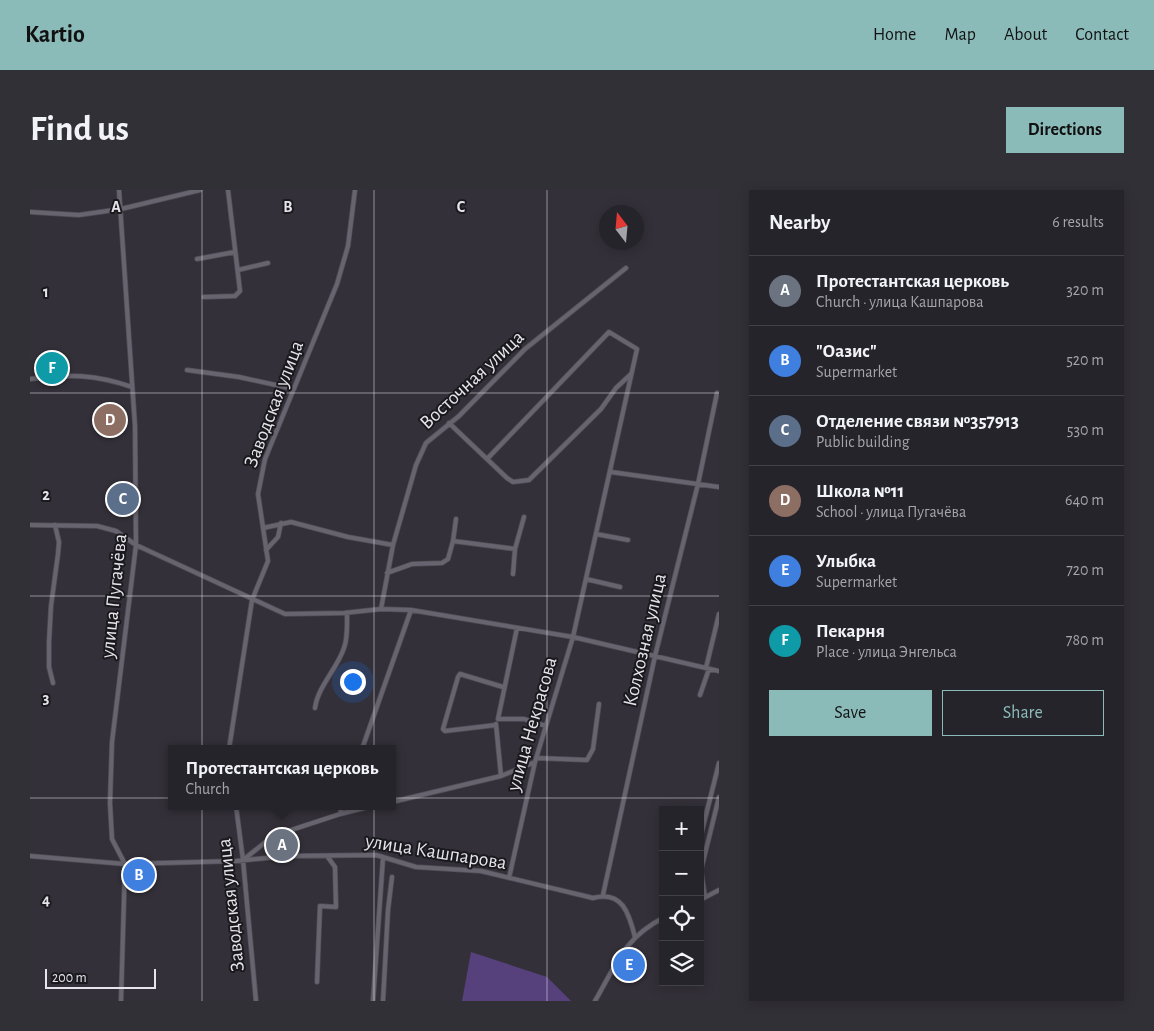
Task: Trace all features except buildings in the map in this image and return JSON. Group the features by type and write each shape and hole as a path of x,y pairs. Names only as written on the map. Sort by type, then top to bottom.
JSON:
{"street":[{"name":"улица Пугачёва","path":"119,190 132,387 136,545 112,742 110,803 112,839 125,864 121,1001"},
{"path":"170,190 172,197"},
{"path":"30,212 80,215 120,209 200,190"},
{"path":"204,297 238,295 240,291 228,190"},
{"name":"Заводская улица","path":"231,745 252,600 268,561 258,494 265,459 337,284 348,246 355,190"},
{"path":"197,259 235,252"},
{"path":"238,270 268,263"},
{"name":"Восточная улица","path":"380,609 393,545 416,465 426,443 525,350 626,268"},
{"name":"улица Некрасова","path":"487,459 609,332 637,349 573,637 536,760 508,878"},
{"path":"187,370 240,377 294,389"},
{"path":"449,423 513,482 529,480 601,409 616,388 631,374"},
{"path":"30,380 64,375 104,377 132,387"},
{"name":"Колхозная улица","path":"603,895 655,656 698,484 717,393"},
{"path":"611,472 719,487"},
{"path":"513,574 515,550 524,517"},
{"path":"387,573 412,564 442,563 448,559 456,519"},
{"path":"263,528 291,522 348,537 393,545"},
{"path":"266,550 278,537 281,523"},
{"path":"30,525 97,526 116,532 136,545 285,614 347,613 380,609 411,610 573,637 719,671"},
{"path":"53,683 50,668 49,642 51,606 58,554 55,525"},
{"path":"596,534 628,540"},
{"path":"453,541 515,550"},
{"path":"586,580 620,587"},
{"path":"363,745 411,610"},
{"path":"314,708 331,671 343,651 347,639 347,613"},
{"path":"700,695 719,614"},
{"path":"501,776 496,724 517,628"},
{"path":"496,724 445,731 443,729 460,674 504,687"},
{"path":"396,801 501,776 536,760 587,760 594,749 599,704"},
{"path":"498,719 524,719 546,726"},
{"path":"704,823 719,763"},
{"path":"719,797 700,870 705,897 719,890"},
{"name":"Заводская улица","path":"237,810 256,1001"},
{"path":"340,814 341,810"},
{"name":"улица Кашпарова","path":"243,860 273,836 356,810"},
{"name":"улица Кашпарова","path":"30,856 125,864 243,860 288,856 376,855 416,867 481,871 593,898 603,895"},
{"path":"318,982 320,906 336,906 335,867 327,856"},
{"path":"373,1001 383,858"},
{"path":"383,1001 387,920 392,877"},
{"path":"603,895 613,897 624,907 635,937"},
{"path":"379,914 387,920"},
{"path":"595,1001 627,945 641,930 659,920"}],"shaded area":[{"path":"471,952 547,977 571,1001 462,1001"}],"place":[{"name":"Пекарня","path":"52,368"},
{"name":"Школа №11","path":"110,420"},
{"name":"Отделение связи №357913","path":"123,499"},
{"name":"Протестантская церковь","path":"282,845"},
{"name":"\"Оазис\"","path":"139,875"},
{"name":"Улыбка","path":"629,965"}]}
